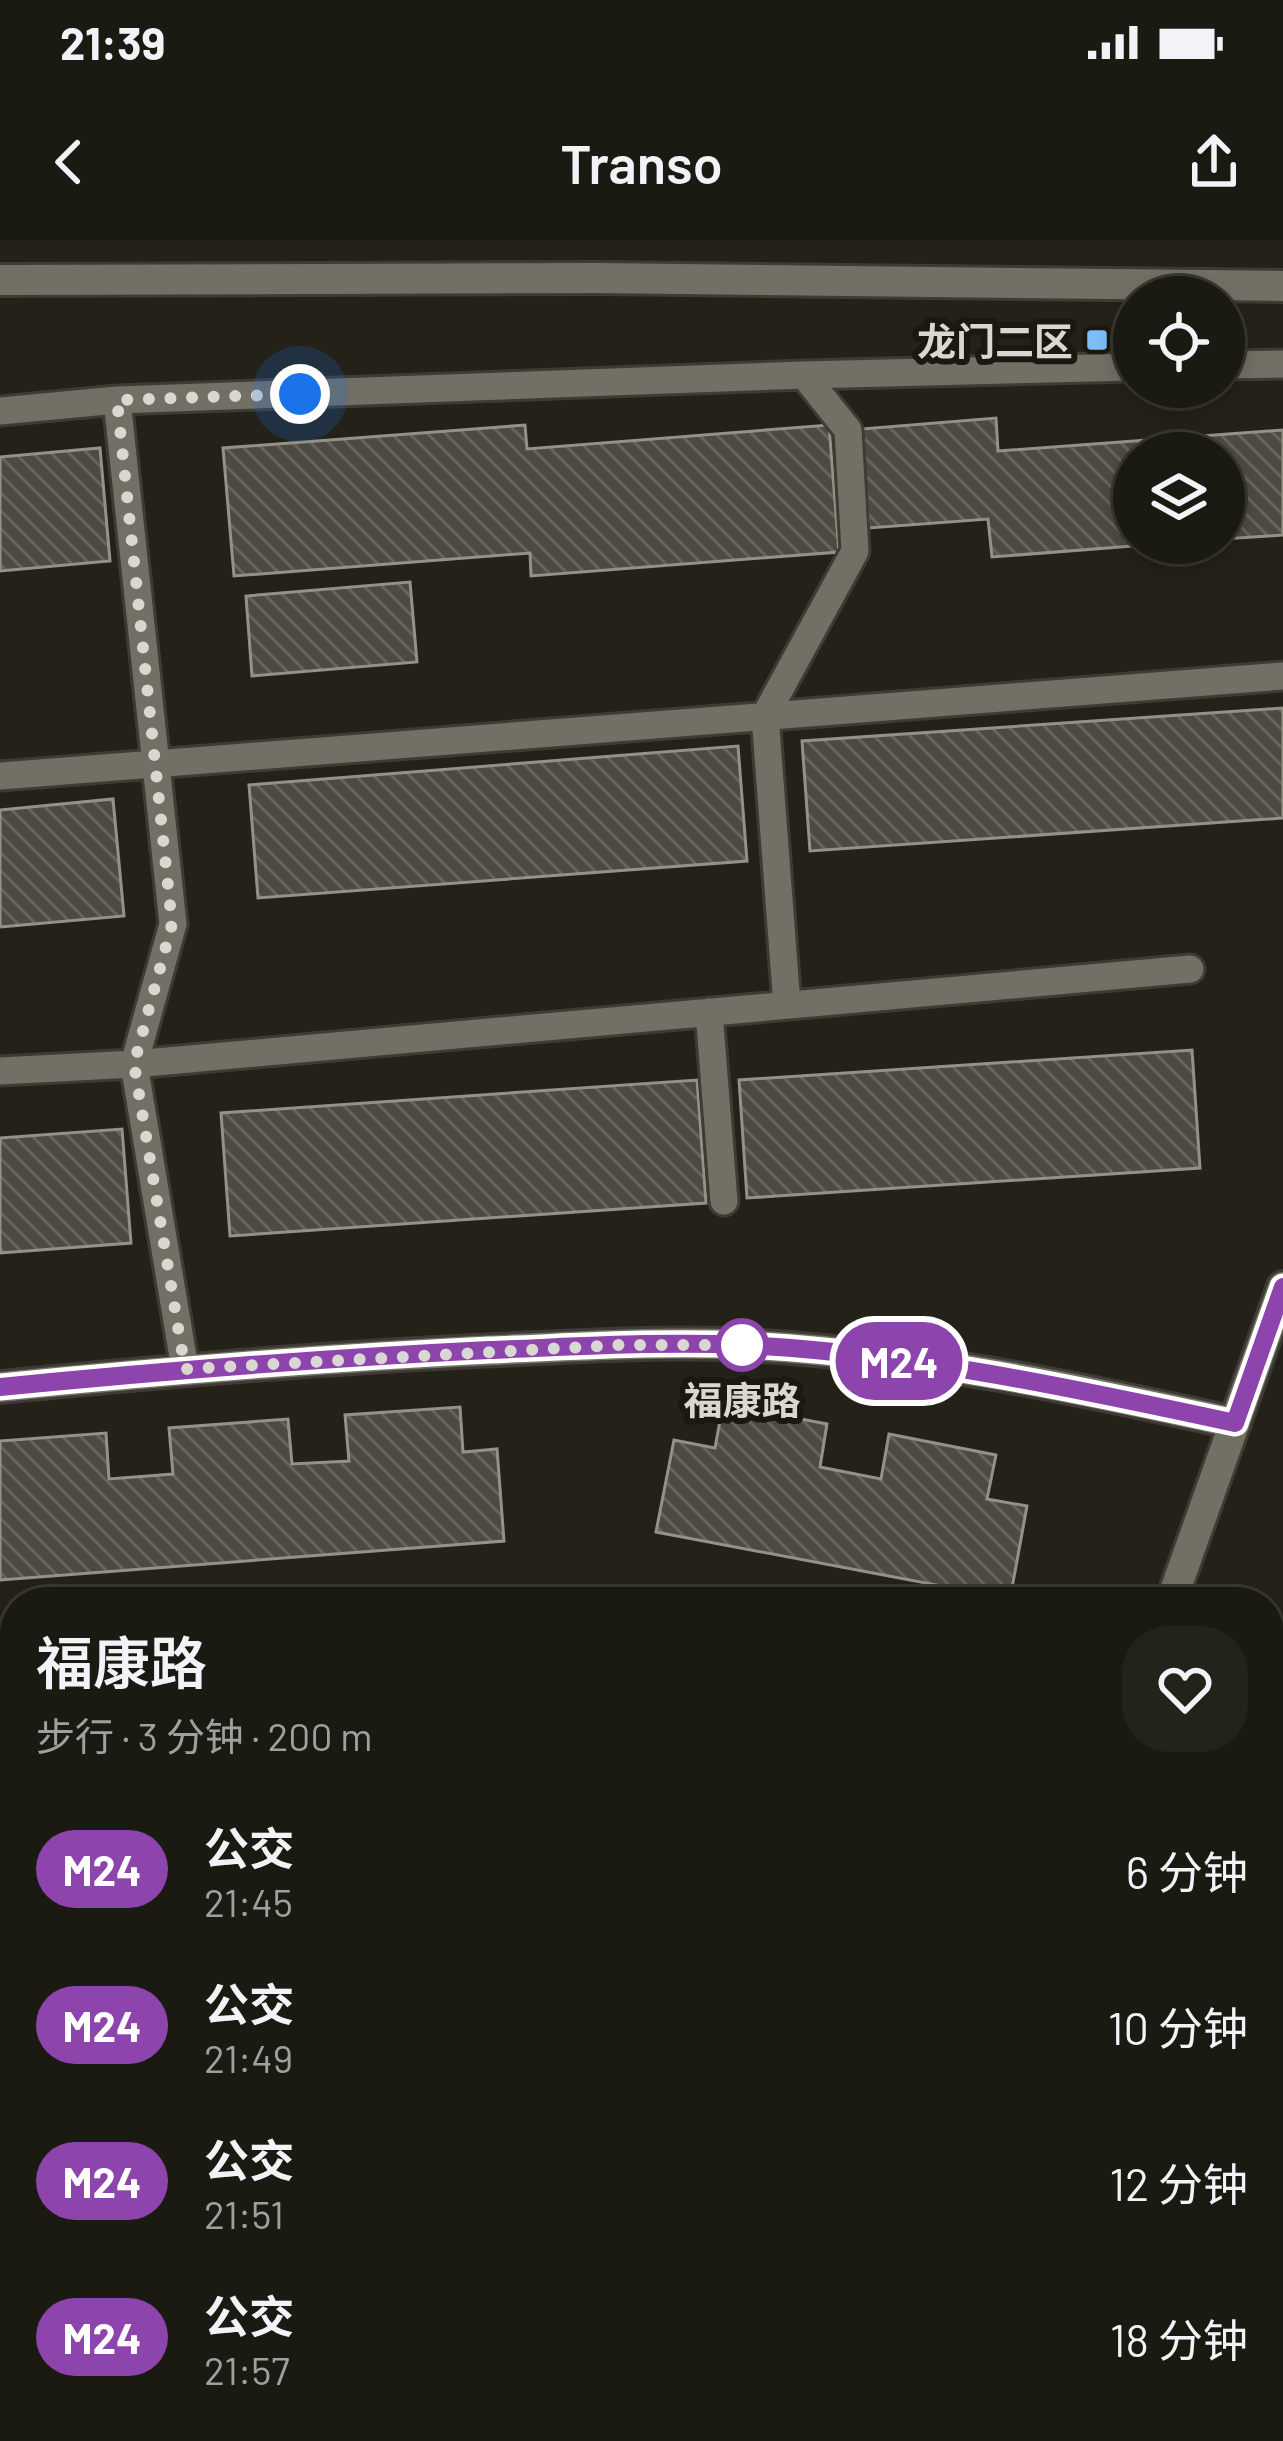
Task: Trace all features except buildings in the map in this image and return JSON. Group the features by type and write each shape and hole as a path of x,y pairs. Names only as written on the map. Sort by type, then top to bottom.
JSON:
{"street":[{"path":"0,280 597,278 1283,286"},
{"path":"1177,1587 1283,1287"},
{"path":"0,1387 185,1369 597,1346 742,1345 864,1356 1061,1384 1235,1423"}],"lane":[{"path":"1245,365 1283,364"},
{"path":"0,411 117,400 1113,368"},
{"path":"787,1005 765,716 855,551 848,430 803,375"},
{"path":"117,400 172,924 134,1064 185,1369"},
{"path":"0,776 1283,676"},
{"path":"0,1071 134,1064 1190,968"},
{"path":"709,1012 724,1202"}],"bus line":[{"name":"M24","path":"0,1387 377,1355 742,1345 864,1356 1061,1384 1235,1423 1283,1287"}],"place":[{"name":"龙门二区","path":"1097,340"},
{"name":"福康路","path":"742,1345"}],"route":[{"path":"300,394 117,400 172,924 134,1064 185,1369 377,1355 742,1345"}]}
